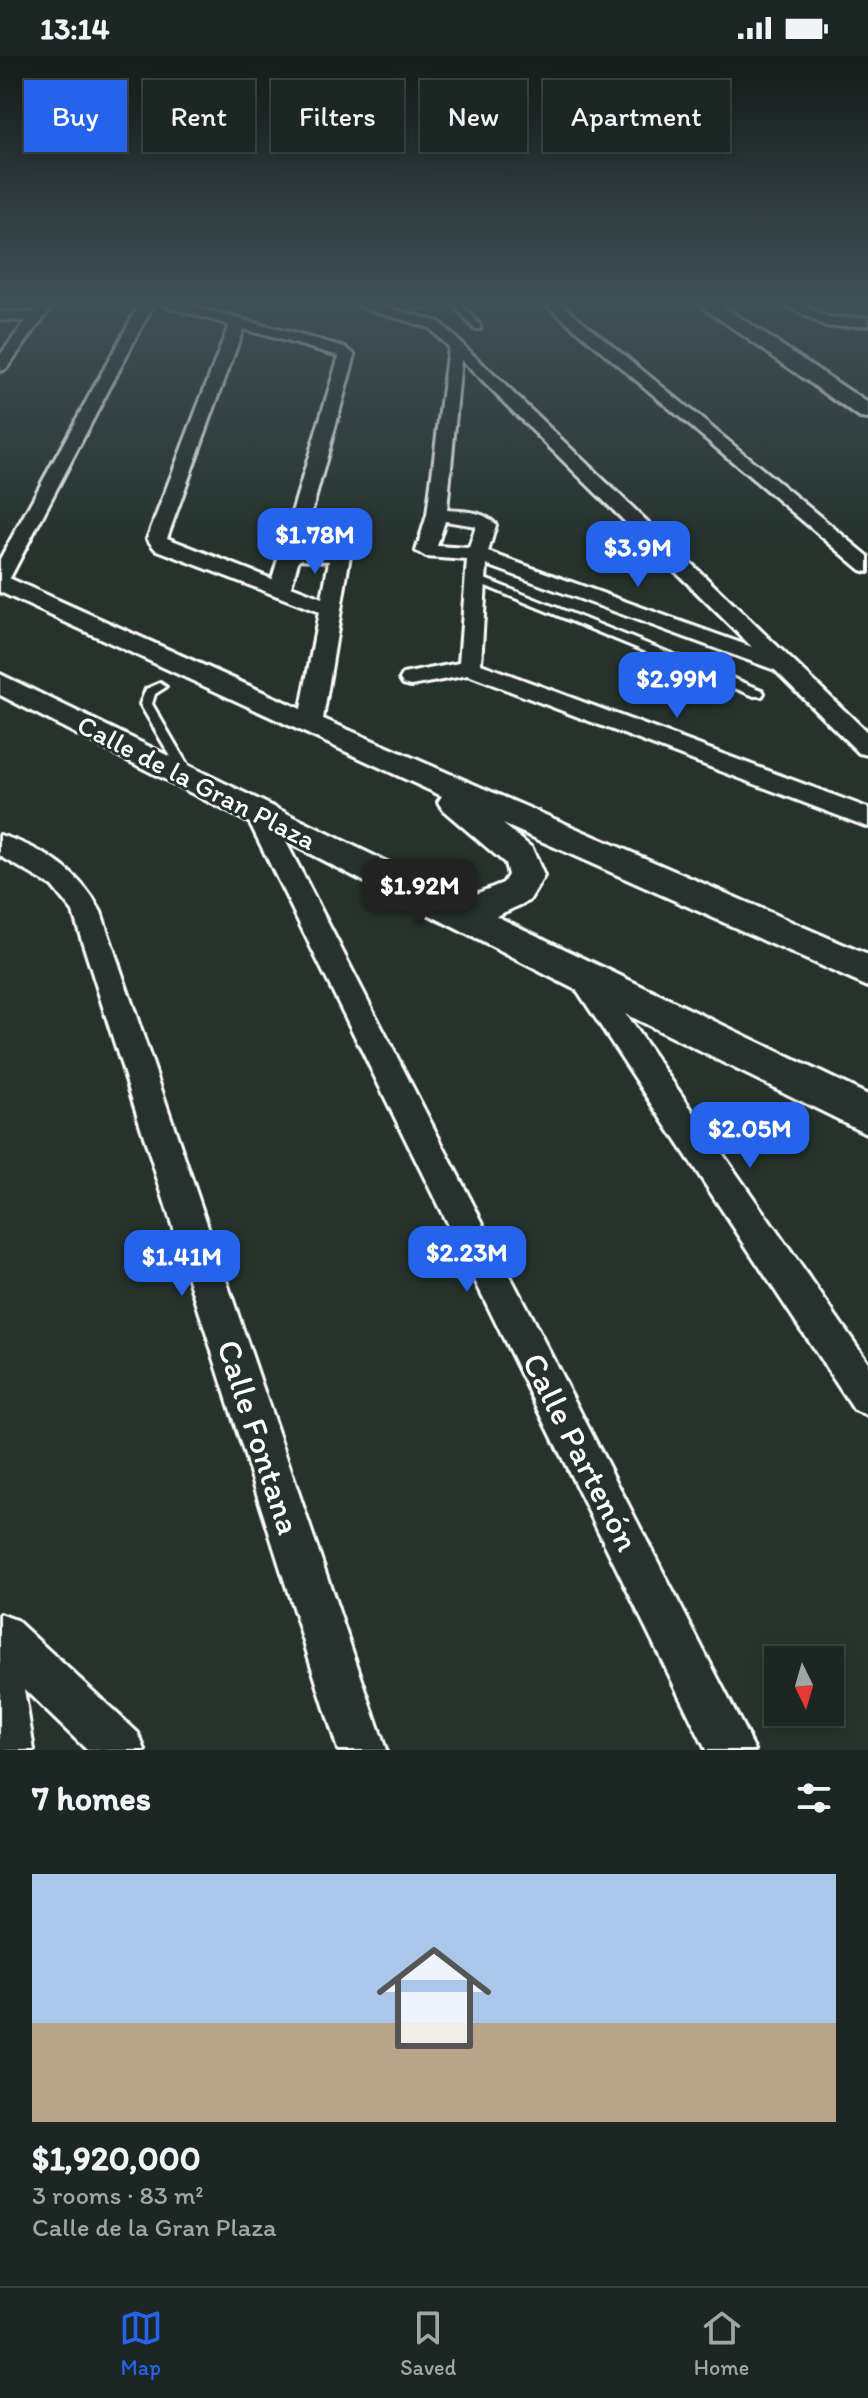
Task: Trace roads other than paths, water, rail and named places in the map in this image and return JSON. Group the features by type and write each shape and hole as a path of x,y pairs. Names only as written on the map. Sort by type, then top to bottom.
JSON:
{"street":[{"path":"104,384 0,580 310,725 868,972"},
{"path":"215,384 157,539 162,545 329,608"},
{"path":"280,589 293,553 339,384"},
{"path":"451,384 437,515 426,551 477,555 785,666"},
{"path":"493,384 868,747"},
{"path":"649,384 868,566"},
{"path":"825,384 868,413"},
{"path":"437,515 485,521 477,555 470,668"},
{"path":"293,553 340,555 310,725"},
{"path":"411,679 470,668 868,818"},
{"name":"Calle de la Gran Plaza","path":"0,683 583,976 868,1115"},
{"path":"423,775 520,857 525,866 526,876 516,892 461,915"},
{"name":"Calle Partenón","path":"257,811 731,1750"},
{"name":"Calle Fontana","path":"0,845 55,873 78,890 87,912 362,1750"},
{"path":"583,976 868,1396"},
{"path":"0,1636 121,1750"},
{"path":"0,1686 10,1750"}],"lane":[{"path":"475,578 758,693"},
{"path":"160,687 150,692 146,704 188,777"}]}
